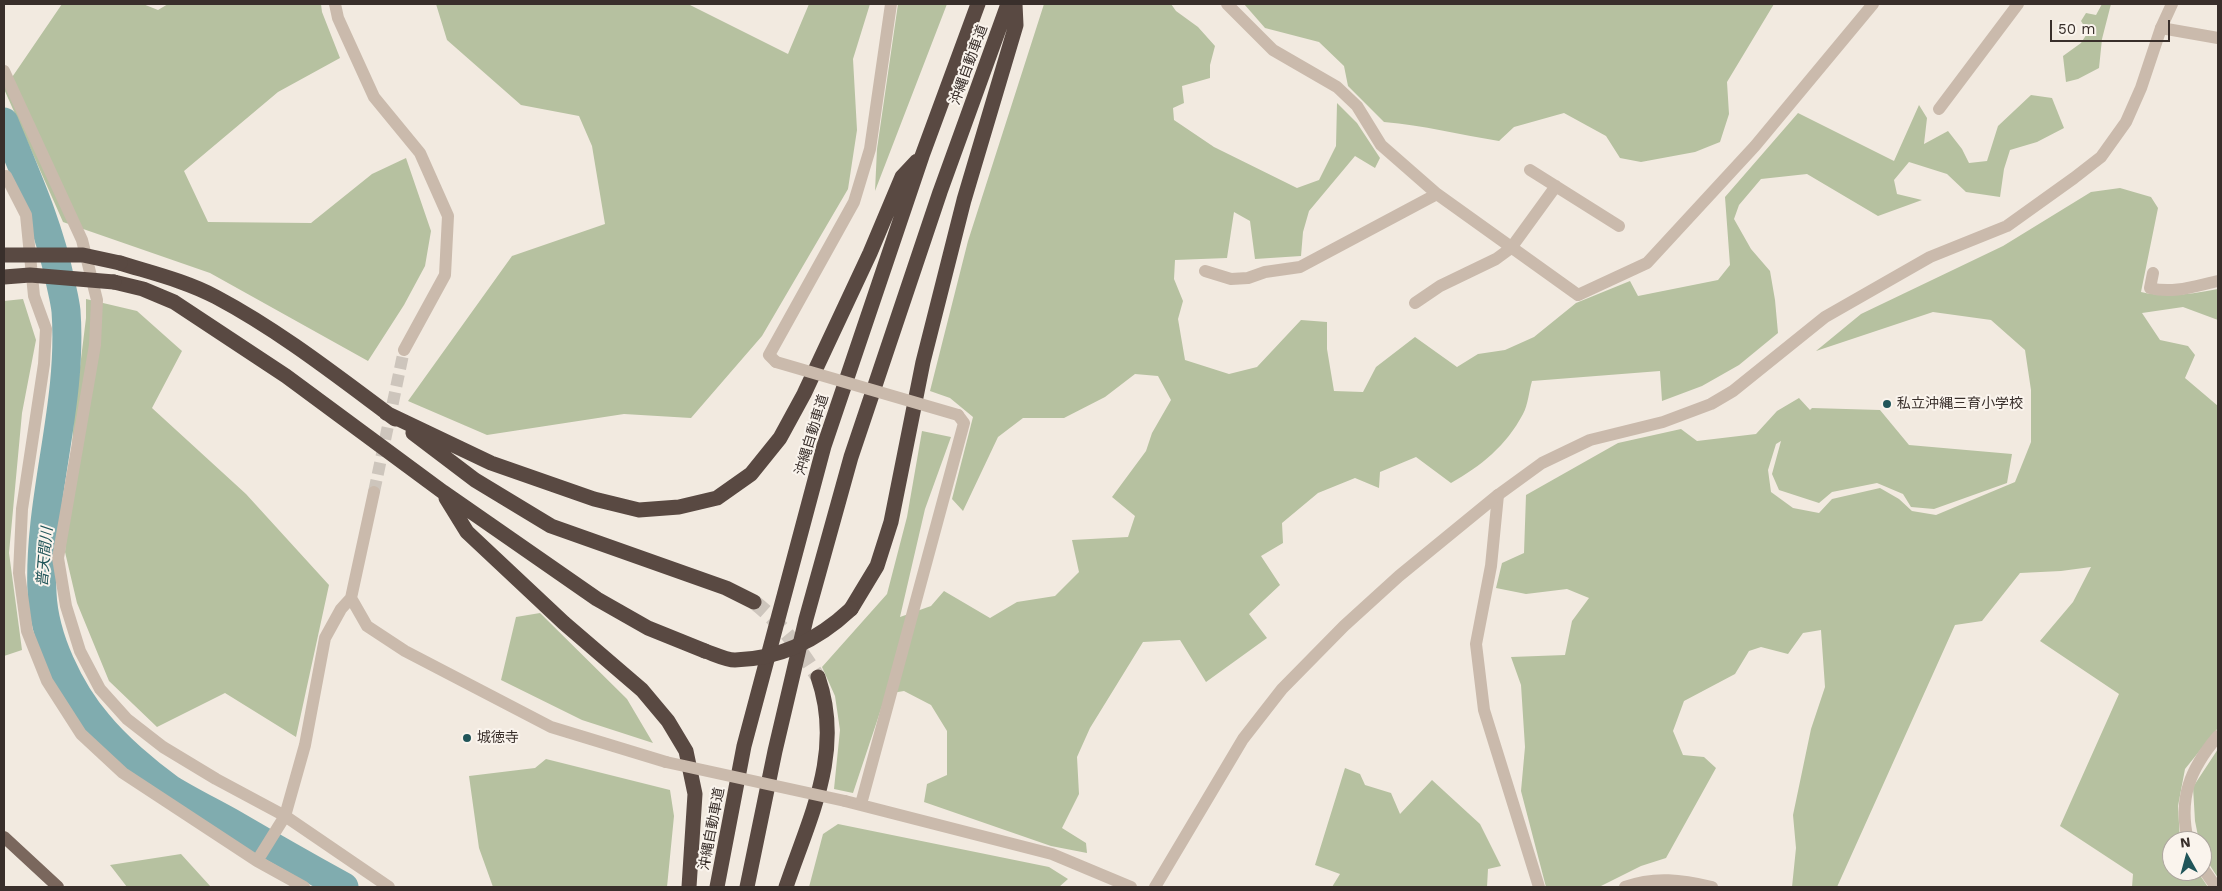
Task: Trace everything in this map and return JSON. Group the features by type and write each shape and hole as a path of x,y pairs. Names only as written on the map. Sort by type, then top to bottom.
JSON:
{"highway":[{"name":"沖縄自動車道","path":"717,887 744,746 824,446 922,156 978,4"},
{"name":"沖縄自動車道","path":"747,887 775,751 806,619 851,457 940,192 1008,4"},
{"path":"4,277 30,275 114,282 143,289 174,302 286,376 443,492 597,599 648,628 705,651 734,660 770,655 806,643 831,628 851,609 877,566 891,522 925,353 964,200 1016,25 1015,4"},
{"path":"386,413 491,463 594,499 639,510 679,507 717,498 751,474 780,438 804,394 870,253 902,177 922,156"},
{"path":"4,255 83,255 120,263 186,284 215,296 305,351 475,480 551,526 726,588 754,602"},
{"path":"443,492 467,532 564,623 642,690 668,721 686,752 695,794 689,887"},
{"path":"786,887 825,769 829,732 826,700 818,677"}],"main road":[{"path":"4,837 58,887"}],"street":[{"path":"335,4 338,18 374,97 420,153 448,216 445,275 404,350"},
{"path":"861,804 964,423 958,415 776,362 769,355 854,202 870,149 891,4"},
{"path":"1227,4 1273,50 1337,87 1357,106 1381,145 1437,194 1578,296 1647,263 1755,146 1873,4"},
{"path":"1939,109 2018,4"},
{"path":"1154,887 1243,739 1282,689 1351,620 1399,576 1498,494 1542,463 1565,450 1590,440 1663,422 1711,404 1733,391 1825,317 1930,257 2007,226 2101,157 2126,122 2141,88 2161,28 2172,4"},
{"path":"2161,28 2218,38"},
{"path":"4,71 82,240 97,300 95,345 58,558 66,606 80,651 100,689 127,719 163,747 216,780 284,817 389,887"},
{"path":"1530,170 1619,226"},
{"path":"4,174 26,215 34,296 46,329 44,364 22,509 18,573 27,631 47,681 81,734 123,773 257,860 304,887"},
{"path":"1415,303 1440,286 1496,259 1511,248 1556,186"},
{"path":"1205,271 1231,279 1248,278 1265,272 1300,267 1437,194"},
{"path":"2153,273 2150,288 2162,291 2218,281"},
{"path":"257,860 284,817 305,745 325,638 341,609 351,598 374,492"},
{"path":"1498,494 1491,566 1476,644 1484,710 1539,887"},
{"path":"351,598 367,626 405,651 551,727 666,762 861,804 1052,854 1131,887"},
{"path":"2186,831 2184,804 2192,775 2218,736"},
{"path":"1625,887 1640,881 1665,879 1712,887"}],"green space":[{"path":"62,4 143,4 158,10 168,4 321,4 322,12 340,58 278,92 184,171 208,222 311,223 372,174 406,158 431,231 425,266 404,305 368,361 210,273 63,222 4,89"},
{"path":"436,4 688,4 788,54 809,4 870,4 853,59 857,130 848,189 762,336 691,418 624,414 487,435 408,401 512,256 605,224 592,146 579,116 521,105 447,40"},
{"path":"898,4 947,4 875,191 877,149"},
{"path":"1044,4 1171,4 1176,11 1198,27 1215,46 1210,65 1210,78 1182,86 1184,103 1173,108 1174,120 1214,147 1297,188 1319,180 1336,146 1337,103 1357,123 1380,158 1375,168 1355,156 1309,211 1303,232 1301,256 1255,259 1250,221 1234,212 1227,258 1175,260 1174,279 1183,301 1178,319 1185,360 1229,374 1257,367 1301,320 1327,322 1327,349 1334,391 1363,392 1376,367 1415,337 1457,367 1478,354 1505,350 1534,337 1576,303 1630,281 1638,296 1718,280 1730,265 1725,197 1798,113 1894,161 1919,105 1927,118 1924,144 1948,131 1962,149 1969,163 1987,161 1998,126 2031,95 2052,98 2064,128 2037,142 2010,150 2004,169 2000,197 1966,192 1947,174 1909,162 1894,180 1897,194 1922,200 1878,216 1807,174 1761,179 1739,205 1734,219 1751,249 1770,271 1778,333 1739,365 1702,386 1662,401 1660,371 1532,381 1525,410 1509,436 1473,470 1451,483 1416,457 1380,472 1379,488 1355,478 1318,493 1282,523 1283,543 1261,556 1280,585 1249,614 1267,638 1206,682 1180,640 1143,642 1090,728 1077,757 1079,794 1062,828 1086,843 1087,853 1051,846 924,802 927,784 947,775 947,731 931,705 904,691 886,694 853,793 834,789 840,730 835,696 822,667 887,594 907,517 922,431 951,437 925,509 900,617 931,606 944,591 990,618 1017,602 1055,596 1079,572 1072,540 1128,537 1135,516 1112,497 1146,451 1152,433 1171,400 1158,376 1135,374 1105,397 1064,418 1023,418 998,437 963,511 952,499 973,417 950,398 930,391 968,241"},
{"path":"1244,4 1774,4 1727,82 1729,114 1720,142 1695,152 1641,162 1620,158 1606,136 1564,113 1514,127 1499,141 1384,122 1348,86 1344,66 1319,42 1265,28"},
{"path":"2102,4 2111,4 2102,39 2099,68 2078,79 2066,82 2063,56 2081,43 2088,32 2081,21 2086,13 2096,15"},
{"path":"2120,188 2151,197 2158,208 2141,292 2170,295 2218,289 2218,320 2183,307 2142,313 2160,340 2188,346 2195,355 2185,378 2218,406 2218,728 2185,769 2178,806 2179,831 2162,831 2162,881 2204,881 2208,887 2132,887 2133,874 2060,826 2119,694 2040,641 2073,602 2091,567 2020,573 1982,621 1955,625 1837,887 1792,887 1796,848 1793,815 1811,729 1825,687 1821,630 1803,633 1788,654 1761,647 1749,651 1735,674 1684,701 1673,731 1683,755 1704,757 1716,768 1666,858 1641,866 1599,887 1546,887 1521,791 1525,747 1521,685 1511,657 1565,655 1572,621 1589,598 1567,589 1526,594 1496,588 1502,563 1524,553 1526,495 1618,443 1681,429 1697,441 1756,434 1777,411 1799,398 1810,410 1812,408 1880,410 1909,445 2012,454 2007,483 1934,509 1911,507 1903,494 1877,483 1832,492 1819,503 1779,490 1772,474 1781,441 1776,444 1768,470 1771,492 1793,508 1819,513 1832,499 1880,488 1899,499 1912,511 1936,515 2015,482 2031,442 2031,390 2025,350 1991,320 1933,312 1816,351 1861,314 2003,246 2091,192"},
{"path":"23,299 36,340 22,413 9,553 22,650 4,656 4,301"},
{"path":"86,299 137,311 182,351 152,408 246,494 329,585 296,737 225,693 157,727 109,681 77,603 65,552 74,416 86,318"},
{"path":"540,613 627,699 653,743 582,720 501,680 516,617"},
{"path":"2218,749 2218,878 2212,869 2212,831 2197,831 2193,787"},
{"path":"546,759 670,790 674,816 667,887 493,887 479,848 469,776 535,768"},
{"path":"1345,768 1360,774 1365,785 1391,793 1400,814 1432,780 1480,824 1501,866 1488,869 1487,887 1332,887 1340,874 1315,865"},
{"path":"838,824 1049,867 1068,879 1059,887 809,887 823,834"},
{"path":"181,854 211,887 127,887 110,865"}],"waterway":[{"name":"普天間川","path":"4,122 36,200 49,239 66,311 65,382 45,522 42,558 44,610 60,663 77,696 98,724 122,750 151,775 178,794 344,887"}],"tunnel":[{"path":"374,492 404,350"},
{"path":"754,602 773,618 789,636 818,677"}],"place":[{"name":"私立沖縄三育小学校","path":"1887,404"},
{"name":"城徳寺","path":"467,738"}]}
